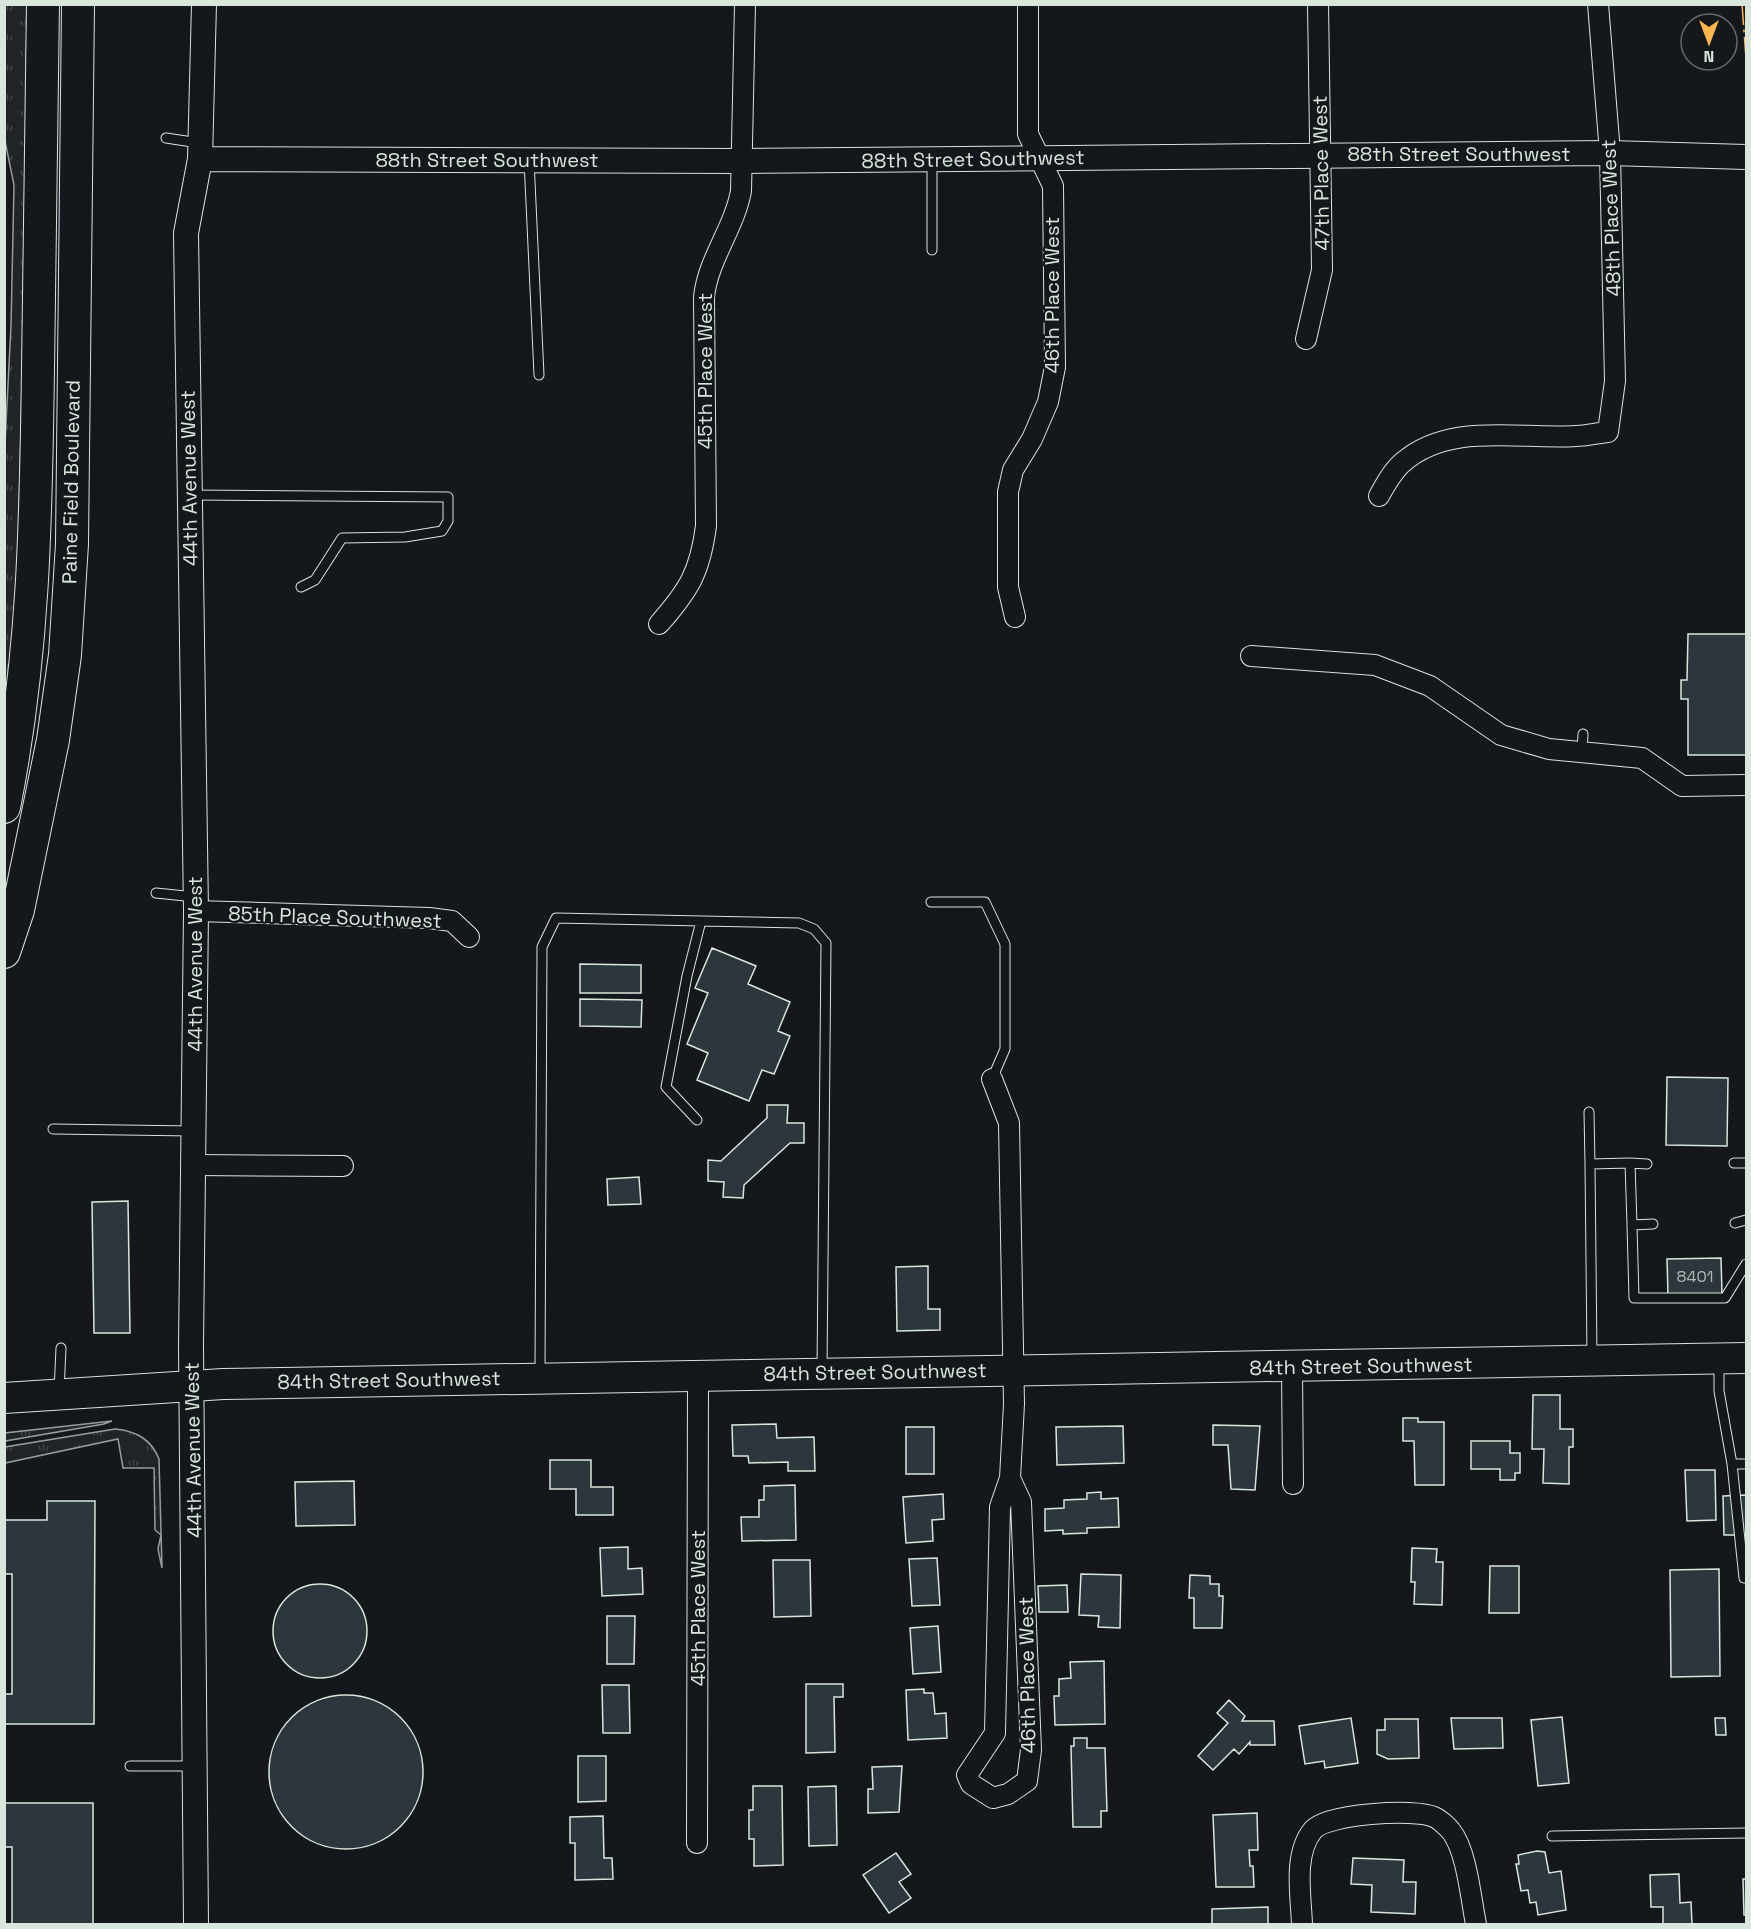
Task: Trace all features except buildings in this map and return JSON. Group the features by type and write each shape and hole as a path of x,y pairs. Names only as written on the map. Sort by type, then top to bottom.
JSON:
{"highway":[{"name":"Paine Field Boulevard","path":"4,807 18,739 30,638 36,544 43,4"},
{"name":"Paine Field Boulevard","path":"4,952 18,910 53,740 65,655 72,544 78,4"}],"main road":[{"name":"84th Street Southwest","path":"4,1398 192,1384 822,1372 1292,1368 1733,1359"}],"street":[{"name":"44th Avenue West","path":"196,1924 192,1384 196,904 186,233 200,151 204,4"},
{"name":"45th Place West","path":"659,624 685,594 703,547 705,526 705,282 737,213 743,161 746,4"},
{"name":"46th Place West","path":"1015,616 1008,587 1008,492 1013,470 1032,439 1048,402 1055,367 1053,186 1028,134 1028,4"},
{"name":"47th Place West","path":"1306,339 1322,270 1318,4"},
{"name":"48th Place West","path":"1378,496 1402,463 1421,450 1445,441 1476,436 1576,436 1608,432 1615,381 1610,153 1599,4"},
{"name":"88th Street Southwest","path":"200,151 529,160 743,161 1610,153 1746,157"},
{"path":"1251,656 1375,665 1430,686 1501,735 1549,749 1582,743 1647,756 1682,786 1746,785"},
{"name":"85th Place Southwest","path":"196,904 429,918 452,921 469,938"},
{"name":"46th Place West","path":"993,1079 1009,1124 1013,1370 1011,1478 1000,1507 995,1733 968,1775 971,1784 993,1798 1008,1794 1027,1781 1031,1750 1021,1502 1011,1478"},
{"path":"193,1165 343,1166"},
{"path":"1292,1368 1293,1484"},
{"name":"45th Place West","path":"697,1843 698,1374"},
{"path":"1302,1924 1300,1871 1304,1847 1313,1830 1326,1821 1344,1817 1407,1814 1434,1816 1452,1832 1462,1853 1476,1924"}],"lane":[{"path":"166,138 200,151"},
{"path":"529,160 539,375"},
{"path":"932,160 932,250"},
{"path":"189,495 448,497 448,521 442,531 405,537 342,538 315,580 301,587"},
{"path":"156,893 196,904"},
{"path":"931,902 985,902 1001,931 1005,944 1005,1049 993,1079"},
{"path":"540,1377 542,947 556,918 799,923 814,929 826,943 822,1372"},
{"path":"697,1120 666,1087 687,976 701,921"},
{"path":"1589,1112 1592,1362"},
{"path":"53,1129 194,1131"},
{"path":"1630,1163 1634,1298 1725,1298 1746,1264"},
{"path":"1734,1163 1746,1163"},
{"path":"1590,1164 1647,1164"},
{"path":"1735,1223 1746,1220"},
{"path":"1632,1225 1653,1224"},
{"path":"58,1394 61,1348"},
{"path":"1733,1359 1719,1391 1732,1464 1744,1578 1746,1578"},
{"path":"1732,1464 1746,1464"},
{"path":"130,1766 195,1766"},
{"path":"1552,1836 1746,1833"}],"green space":[{"path":"27,4 25,260 17,599 5,722 4,463 11,326 14,185 5,141 4,5"},
{"path":"112,1421 104,1424 5,1441 5,1433"},
{"path":"115,1429 142,1437 152,1446 159,1459 162,1568 158,1549 161,1535 155,1530 154,1468 123,1468 118,1439 5,1463 5,1447"}],"power":[{"path":"1742,4 1746,58"}]}
